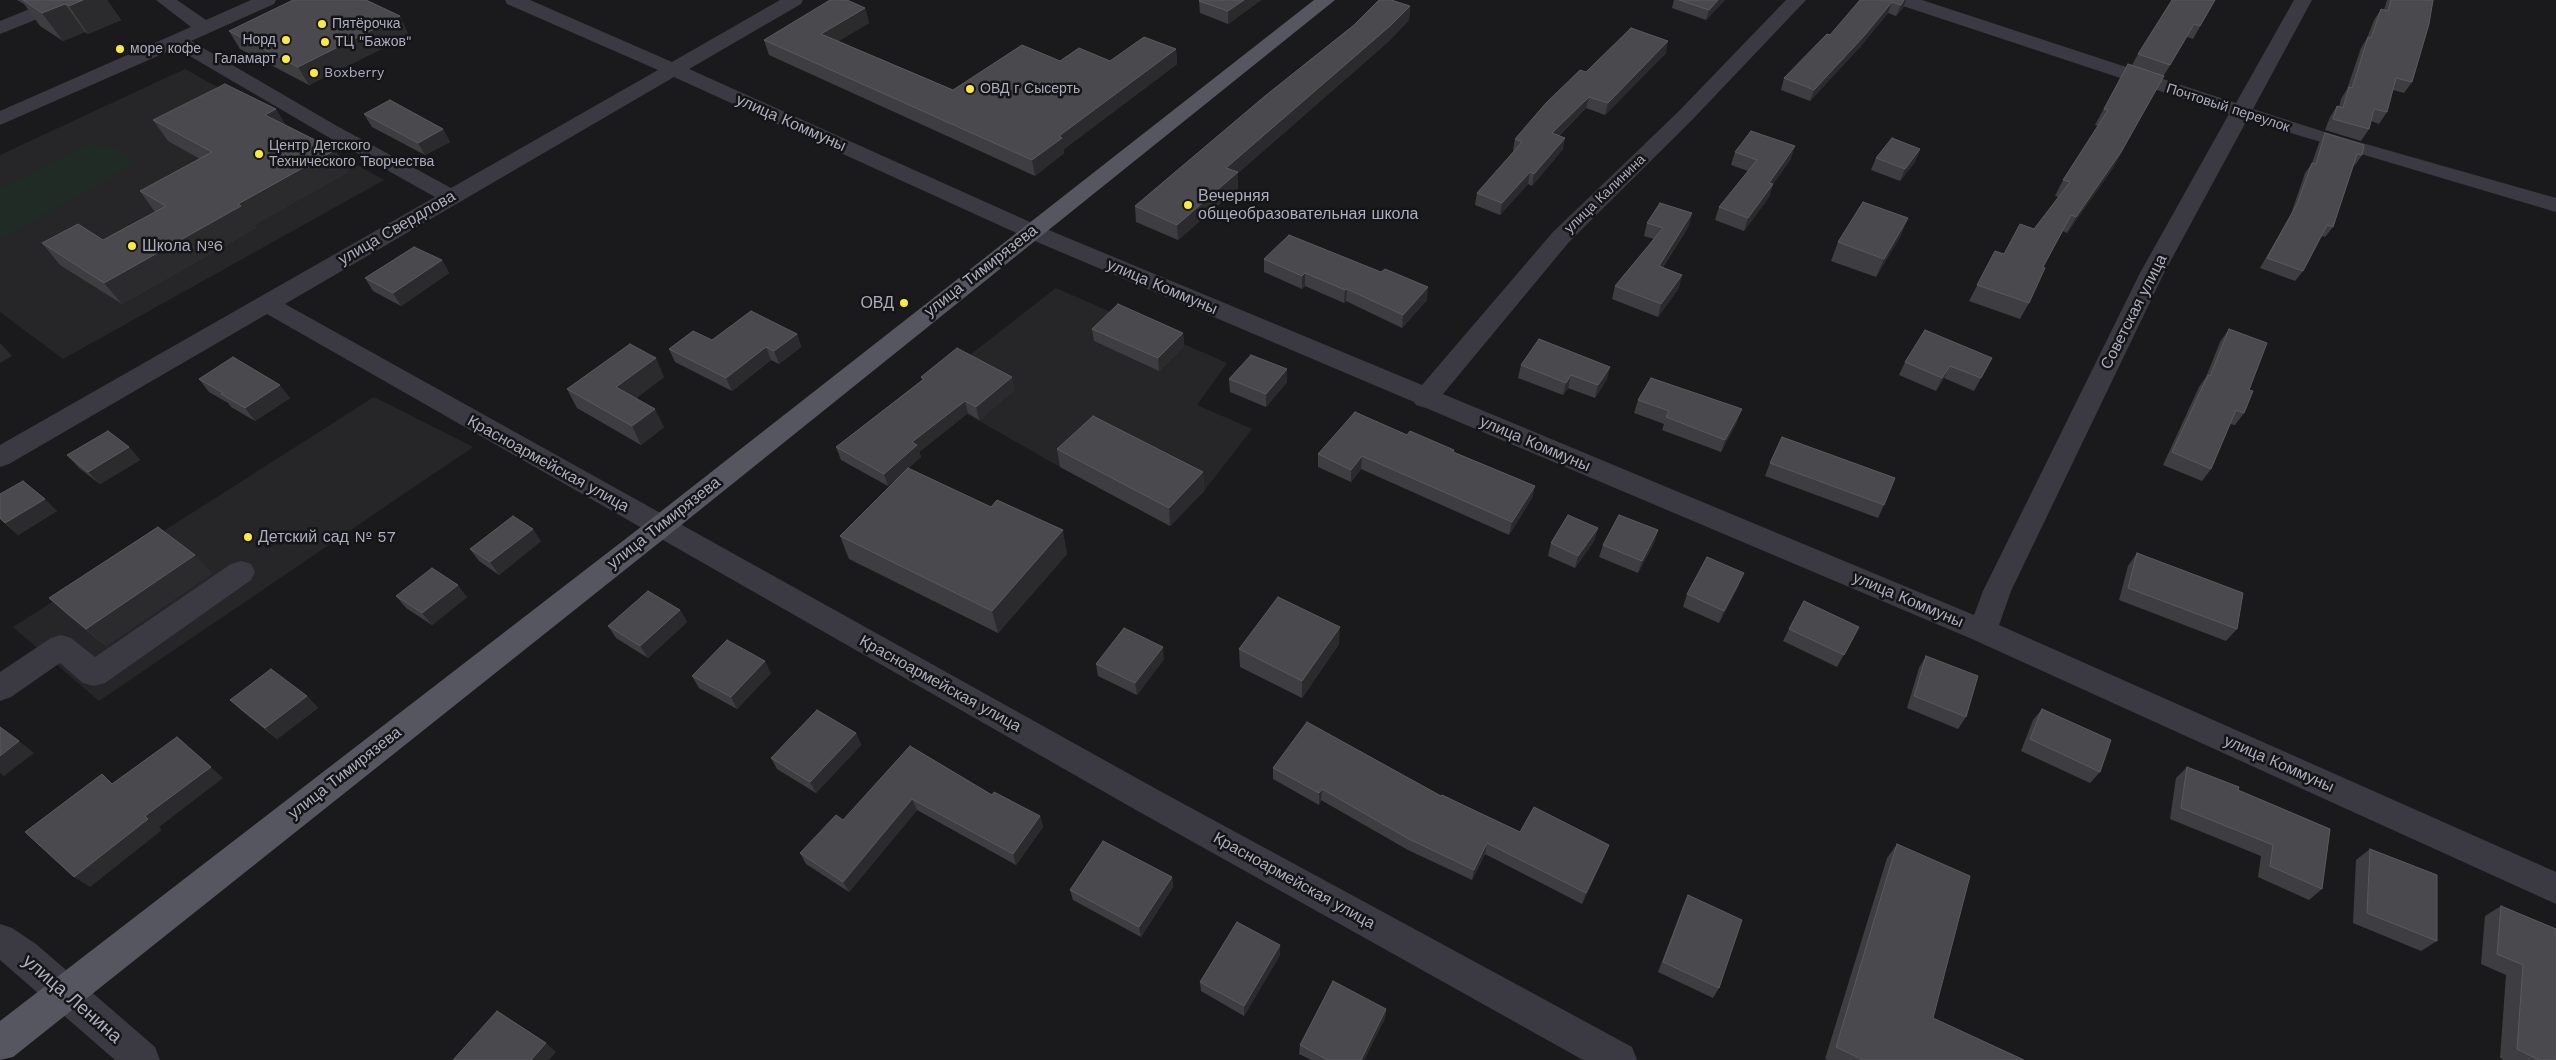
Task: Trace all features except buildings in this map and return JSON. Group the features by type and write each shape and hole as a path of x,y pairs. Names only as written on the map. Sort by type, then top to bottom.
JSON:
{"main road":[{"name":"улица Тимирязева","path":"0,1044 660,527 1031,231 1326,0"}],"street":[{"path":"0,28 68,0"},
{"path":"165,0 206,28"},
{"path":"0,119 267,0"},
{"name":"улица Коммуны","path":"514,0 674,69 1031,231 1982,631 2556,888"},
{"name":"улица Свердлова","path":"0,457 794,0"},
{"name":"улица Калинина","path":"1425,398 1561,237 1685,116 1797,0"},
{"name":"Почтовый переулок","path":"1904,0 2327,140 2556,205"},
{"name":"Советская улица","path":"1982,631 1997,591 2152,273 2303,0"},
{"path":"176,40 330,130 452,197"},
{"name":"Красноармейская улица","path":"265,303 1147,800 1619,1060"},
{"path":"0,688 61,647 94,674 241,572"},
{"name":"улица Ленина","path":"0,940 24,956 142,1060"}],"shaded area":[{"name":"Школа №6","path":"185,69 384,180 63,359 0,312 0,155"},
{"path":"89,144 116,148 129,155 132,161 126,168 78,196 0,238 0,189"},
{"path":"1056,288 1227,363 1197,405 1252,429 1204,491 1170,526 1060,467 925,390"},
{"name":"Детский сад № 57","path":"374,397 473,447 99,701 13,627"}],"place":[{"name":"Пятёрочка","path":"322,24"},
{"name":"Норд","path":"286,40"},
{"name":"ТЦ \"Бажов\"","path":"325,42"},
{"name":"море кофе","path":"120,49"},
{"name":"Галамарт","path":"286,59"},
{"name":"Boxberry","path":"314,73"},
{"name":"ОВД г Сысерть","path":"970,89"},
{"name":"Центр Детского Технического Творчества","path":"259,154"},
{"name":"Вечерняя общеобразовательная школа","path":"1188,205"},
{"name":"Школа №6","path":"132,246"},
{"name":"ОВД","path":"904,303"},
{"name":"Детский сад № 57","path":"248,537"}]}
